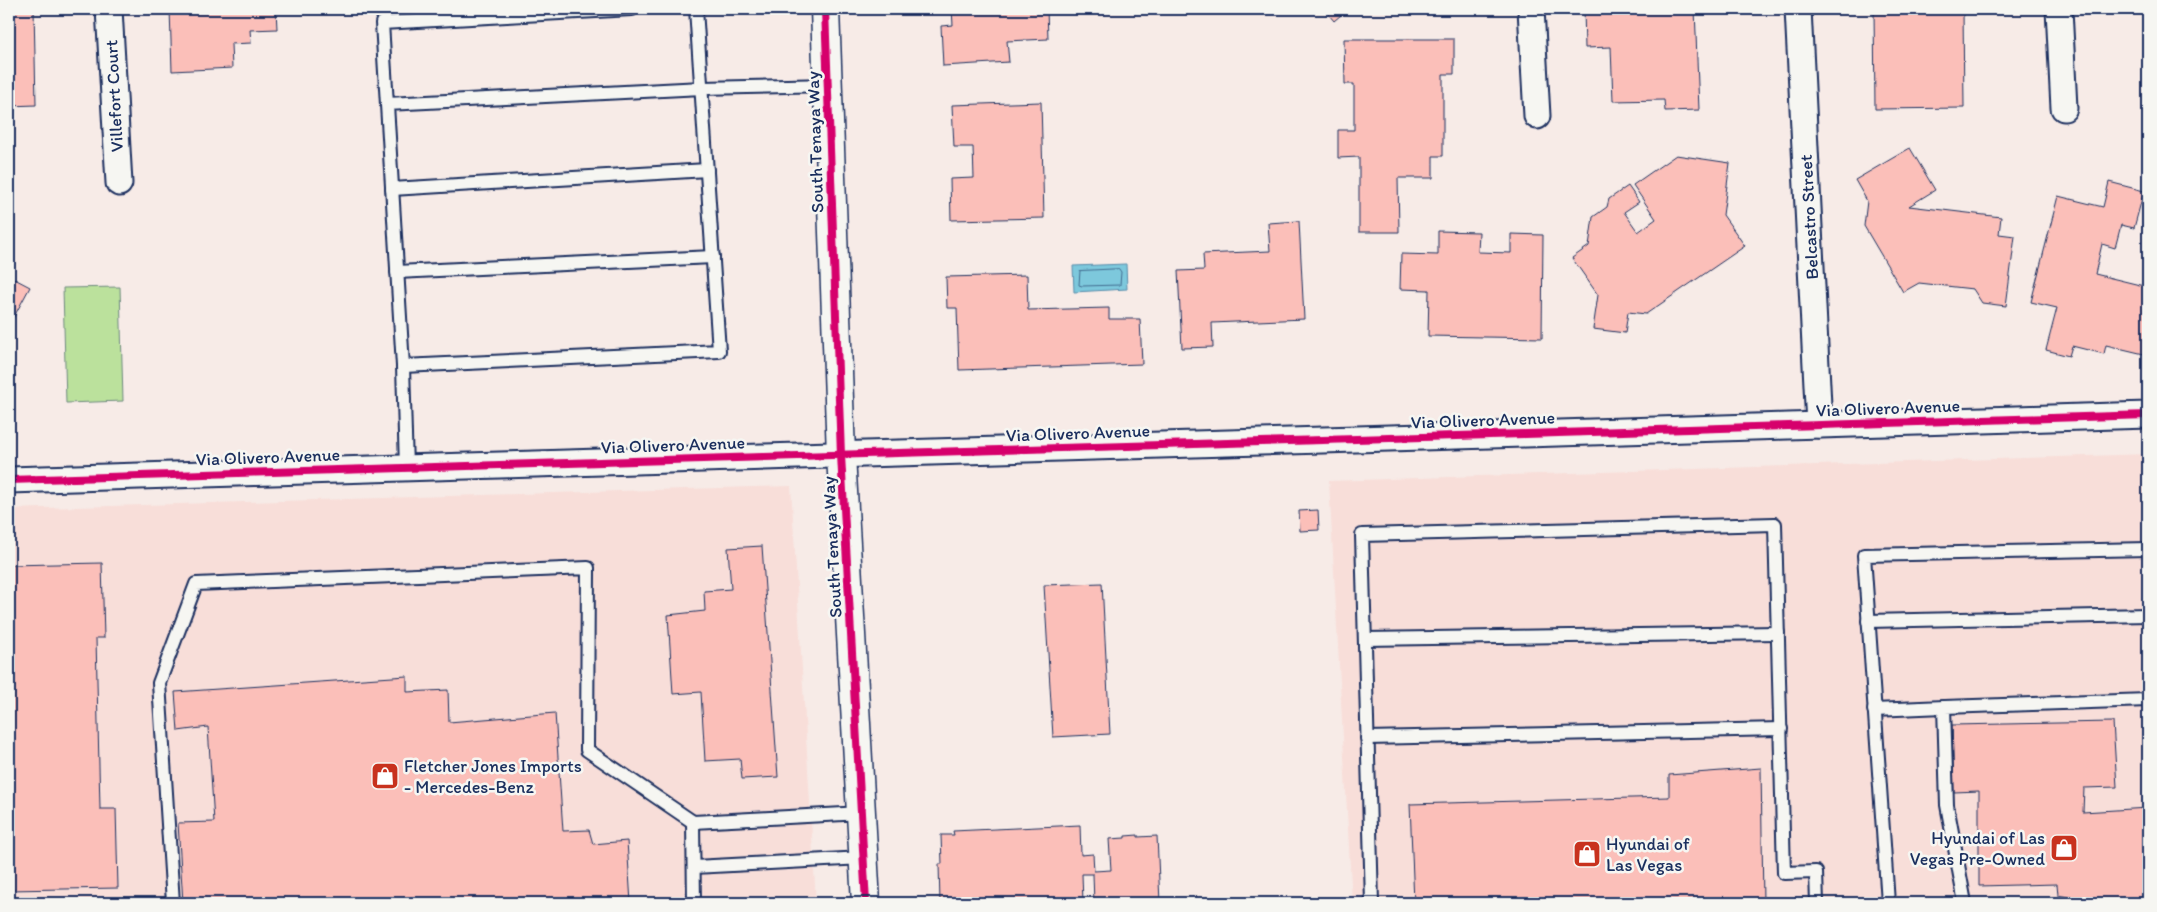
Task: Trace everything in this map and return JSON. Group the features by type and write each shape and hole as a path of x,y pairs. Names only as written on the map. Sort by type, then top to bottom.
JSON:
{"street":[{"name":"Villefort Court","path":"109,9 119,183"},
{"name":"South Tenaya Way","path":"825,9 841,455 866,903"},
{"path":"1531,9 1537,116"},
{"name":"Belcastro Street","path":"1798,9 1820,425"},
{"path":"2059,9 2064,108"},
{"name":"Via Olivero Avenue","path":"9,480 2148,415"}],"lane":[{"path":"406,468 403,366 382,23 632,9"},
{"path":"403,366 719,351 696,9"},
{"path":"387,104 702,88 828,85"},
{"path":"392,189 707,170"},
{"path":"397,272 713,256"},
{"path":"1372,903 1362,536 1775,524 1784,873 1816,872 1817,903"},
{"path":"1888,903 1864,555 2148,549"},
{"path":"173,903 159,683 196,584 588,568 587,750 693,822 862,813"},
{"path":"1868,621 2148,615"},
{"path":"1365,639 1778,632"},
{"path":"1874,710 2148,700"},
{"path":"1944,707 1947,805 1965,903"},
{"path":"1367,738 1781,728"},
{"path":"693,822 694,903"},
{"path":"694,867 863,858"}],"shaded area":[{"path":"2148,454 2148,903 1352,903 1329,481"},
{"path":"791,486 816,903 9,903 9,509"}],"green space":[{"path":"120,287 123,401 66,403 63,288"}],"water":[{"path":"1126,264 1127,289 1074,292 1073,266"}],"building":[{"path":"9,9 34,9 36,105 9,106"},
{"path":"170,9 276,9 277,29 250,30 251,43 231,44 232,68 172,71"},
{"path":"952,9 1047,9 1048,39 1007,41 1009,62 943,66 941,26 953,25"},
{"path":"1324,9 1348,9 1334,21"},
{"path":"1584,9 1695,9 1699,110 1665,111 1664,100 1613,101 1611,47 1585,48"},
{"path":"1874,9 1963,9 1964,108 1875,109"},
{"path":"1344,39 1454,39 1454,74 1443,74 1443,156 1433,156 1433,178 1398,178 1399,232 1359,232 1359,157 1338,158 1338,130 1354,130 1354,84 1345,84"},
{"path":"1041,102 1044,218 951,220 950,179 974,178 973,147 954,147 952,105"},
{"path":"1910,148 1935,190 1909,206 2001,217 1999,234 2015,236 2006,306 1982,303 1973,289 1919,283 1903,292 1864,226 1867,201 1855,180"},
{"path":"1676,155 1730,163 1723,215 1745,246 1646,314 1628,312 1625,333 1593,329 1598,295 1572,258 1589,246 1593,217 1607,207 1609,199 1628,186 1639,202 1624,212 1638,232 1656,219 1633,185"},
{"path":"2109,182 2144,191 2134,228 2121,225 2115,248 2102,244 2095,274 2148,287 2148,355 2106,345 2104,354 2072,346 2069,356 2046,350 2057,308 2031,302 2058,196 2103,207"},
{"path":"1299,221 1304,319 1212,323 1213,347 1182,348 1178,271 1204,270 1203,254 1270,251 1268,223"},
{"path":"1438,231 1479,232 1478,252 1511,253 1511,234 1543,235 1542,338 1428,336 1429,290 1400,289 1401,254 1438,255"},
{"path":"1027,275 1028,310 1109,308 1109,319 1140,319 1142,364 959,370 957,308 947,308 946,277"},
{"path":"9,276 30,287 9,326"},
{"path":"1318,510 1319,530 1300,531 1299,511"},
{"path":"762,546 778,777 742,779 740,759 705,761 701,692 673,694 668,615 705,611 704,591 731,589 728,548"},
{"path":"102,563 104,638 96,638 100,809 116,809 118,888 9,890 9,565"},
{"path":"1102,583 1110,734 1053,737 1044,585"},
{"name":"Fletcher Jones Imports - Mercedes-Benz","path":"407,676 407,692 448,690 449,722 555,713 563,831 589,830 593,844 627,841 631,903 183,903 178,823 214,822 208,727 178,731 175,692"},
{"name":"Hyundai of Las Vegas Pre-Owned","path":"2113,722 2117,787 2084,788 2083,812 2148,808 2148,903 2081,903 2078,899 2058,895 2057,884 1979,886 1979,791 1954,792 1952,725"},
{"name":"Hyundai of Las Vegas","path":"1761,768 1763,903 1414,903 1410,804 1669,797 1669,775"},
{"path":"1080,825 1081,855 1093,854 1094,871 1111,870 1109,839 1138,835 1138,837 1157,836 1160,903 1094,903 1093,874 1082,874 1083,903 940,903 939,864 942,864 941,835 954,835 953,831"}],"cycle path":[{"path":"825,9 841,455 866,903"},
{"path":"9,480 2148,415"}],"place":[{"name":"Fletcher Jones Imports - Mercedes-Benz","path":"385,776"},
{"name":"Hyundai of Las Vegas Pre-Owned","path":"2064,848"},
{"name":"Hyundai of Las Vegas","path":"1587,854"}]}
